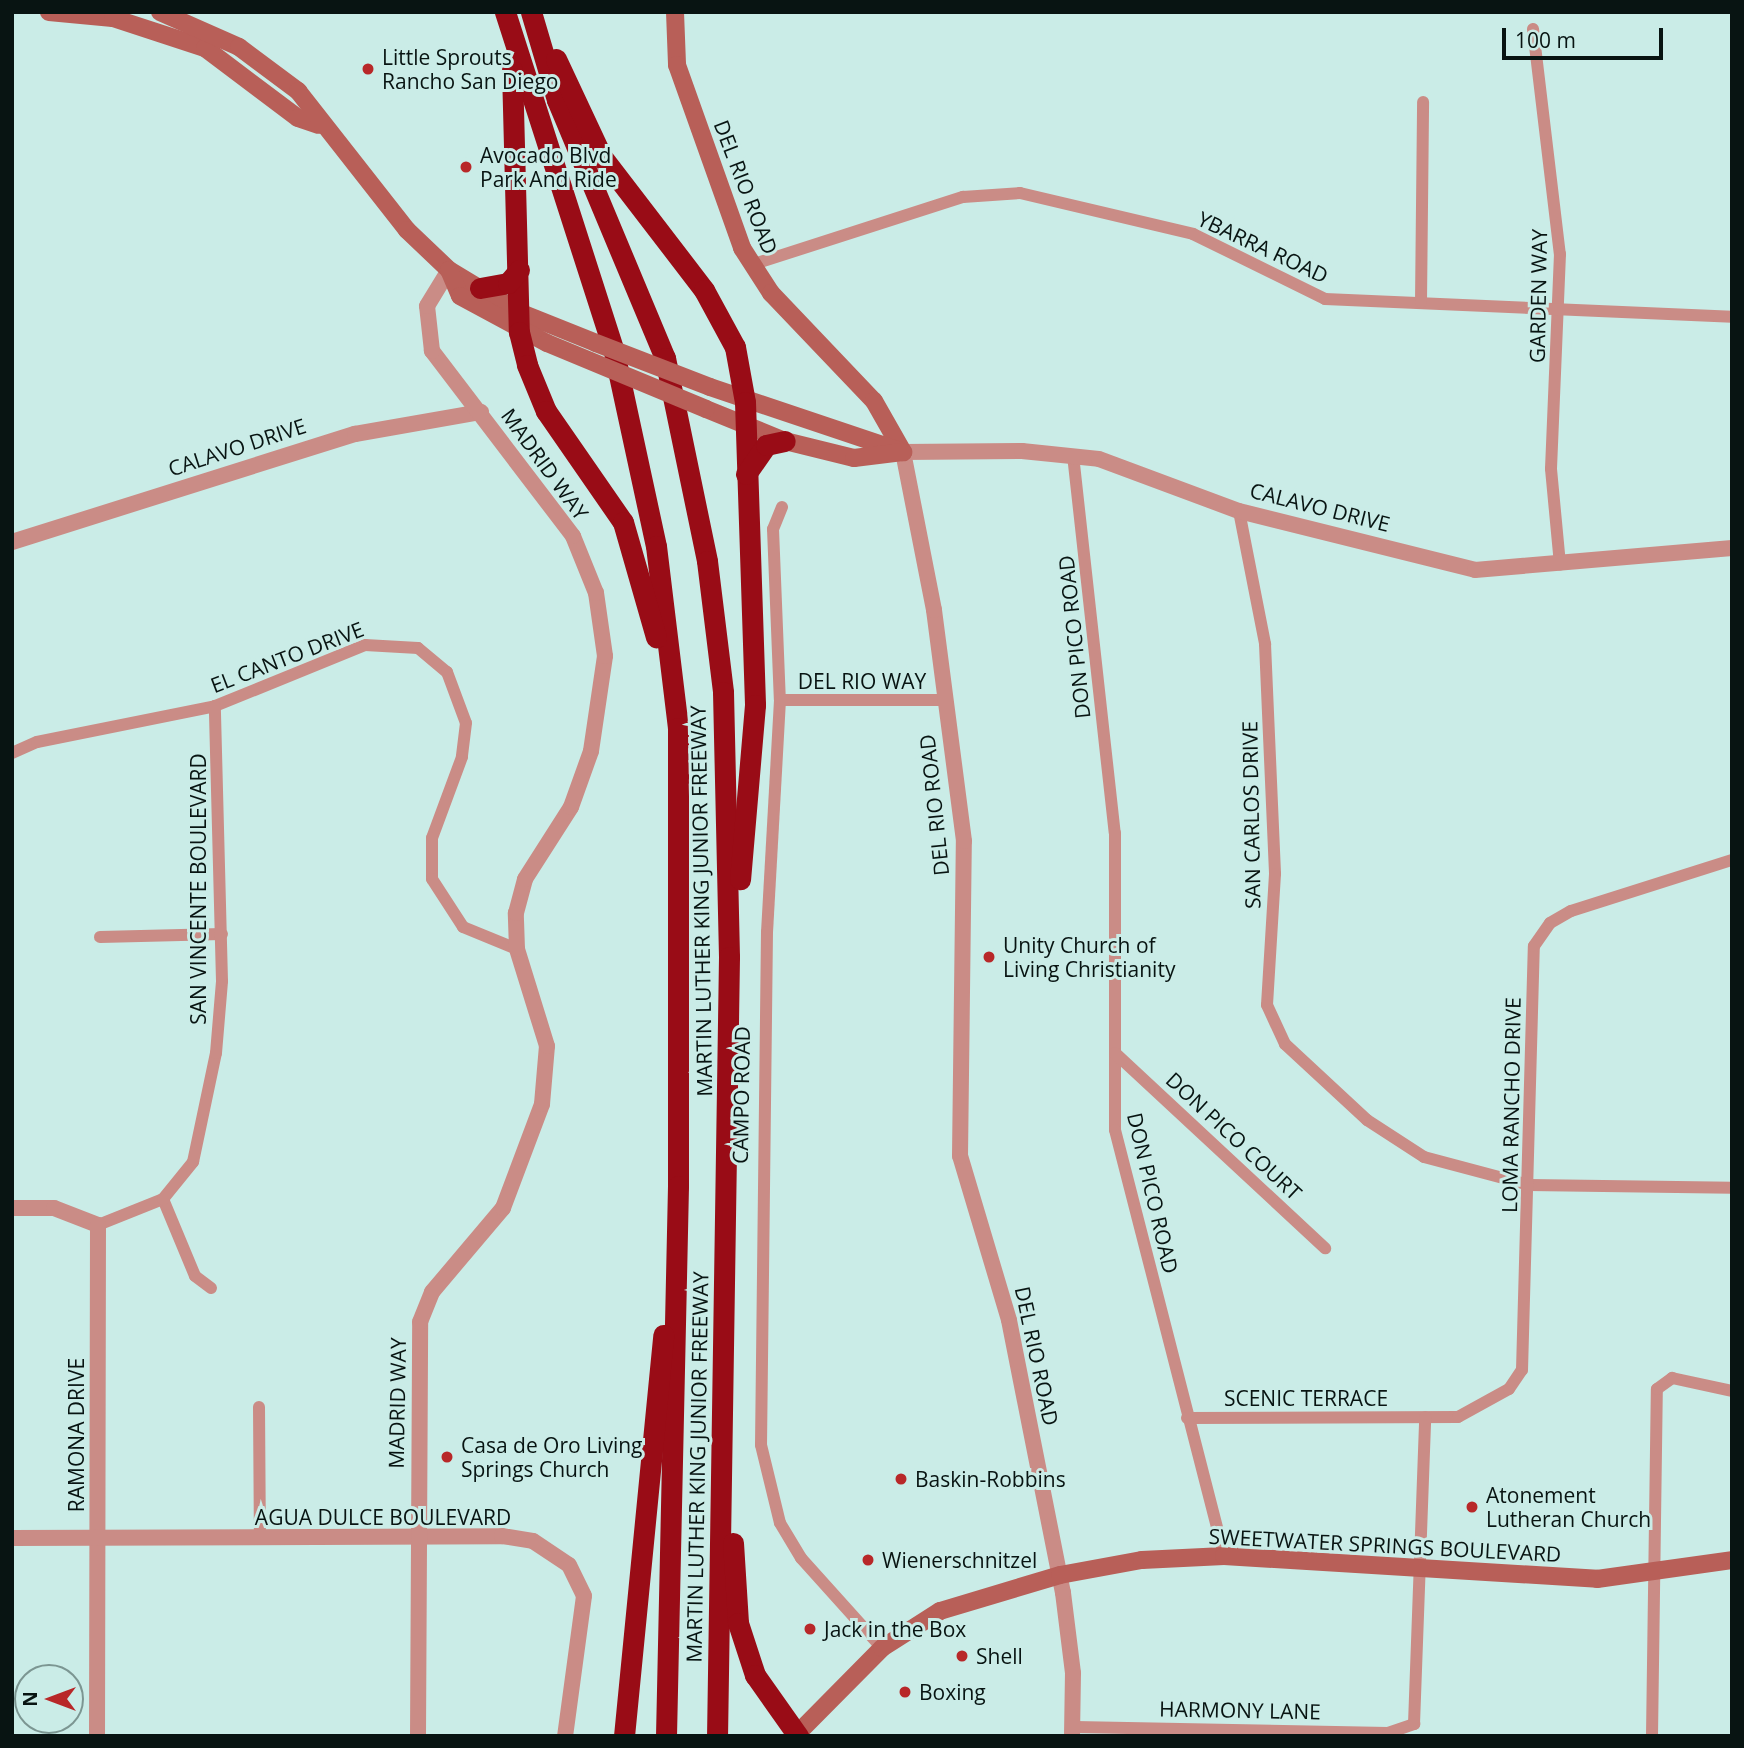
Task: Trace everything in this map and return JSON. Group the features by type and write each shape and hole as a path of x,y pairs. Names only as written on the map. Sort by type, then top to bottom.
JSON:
{"highway":[{"path":"505,12 511,40 519,322 546,411 622,522 678,728"},
{"path":"532,12 603,157 710,301 735,347 745,402 754,716 729,957"},
{"name":"MARTIN LUTHER KING JUNIOR FREEWAY","path":"532,12 557,100 665,358 690,463 723,692 729,957 717,1736"},
{"name":"MARTIN LUTHER KING JUNIOR FREEWAY","path":"511,40 614,352 656,546 678,728 678,1186 666,1736"},
{"path":"480,288 508,283 519,270"},
{"path":"746,474 766,445 785,441"},
{"path":"624,1736 678,1186"},
{"path":"726,1247 738,1623 755,1675 797,1735"}],"main road":[{"path":"49,12 133,23 225,61 298,118 318,125"},
{"path":"160,12 214,34 289,83 313,107 318,125 449,270 480,288 519,322"},
{"name":"DEL RIO ROAD","path":"675,12 677,65 751,265 874,401 903,452"},
{"path":"133,23 145,19 193,35 214,34"},
{"path":"225,61 239,60 271,83 289,83"},
{"path":"449,270 460,296 548,334"},
{"name":"CALAVO DRIVE","path":"548,334 641,361 745,402 903,452"},
{"name":"CALAVO DRIVE","path":"548,334 706,409 785,441 854,458 903,452"},
{"name":"SWEETWATER SPRINGS BOULEVARD","path":"797,1735 882,1648 940,1611 1060,1575 1142,1560 1224,1556 1423,1571 1597,1579 1655,1574 1732,1560"}],"street":[{"name":"GARDEN WAY","path":"1533,29 1557,209 1560,307 1550,469 1560,565"},
{"path":"1421,302 1423,102"},
{"name":"YBARRA ROAD","path":"751,265 963,197 1020,193 1193,234 1325,299 1560,307 1732,317"},
{"name":"MADRID WAY","path":"418,1736 416,1537 420,1322 432,1292 503,1208 547,1082 544,1033 517,949 521,889 570,807 591,751 603,694 604,637 578,545 481,412 436,359 426,334 429,297 449,270"},
{"name":"CALAVO DRIVE","path":"12,542 341,438 481,412"},
{"name":"CALAVO DRIVE","path":"903,452 1073,454 1238,511 1475,570 1560,565 1732,548"},
{"name":"DEL RIO ROAD","path":"903,452 945,700 965,857 960,1156 1009,1320 1060,1575 1074,1731"},
{"name":"DON PICO ROAD","path":"1073,454 1115,833 1115,1130 1224,1556"},
{"name":"CAMPO ROAD","path":"782,507 773,529 780,700 767,932 761,1445 780,1523 801,1558 882,1648"},
{"name":"SAN CARLOS DRIVE","path":"1238,511 1265,644 1275,874 1266,979 1273,1024 1328,1088 1392,1138 1424,1157 1529,1185 1732,1188"},
{"name":"EL CANTO DRIVE","path":"12,753 37,742 215,706 374,643 409,645 433,657 458,692 466,732 432,838 432,879 463,927 517,949"},
{"name":"DEL RIO WAY","path":"780,700 945,700"},
{"name":"SAN VINCENTE BOULEVARD","path":"98,1225 163,1199 193,1162 219,1031 222,934 215,706"},
{"name":"LOMA RANCHO DRIVE","path":"1425,1417 1481,1409 1522,1370 1529,1185 1532,960 1541,934 1571,911 1732,860"},
{"path":"100,937 222,934"},
{"name":"DON PICO COURT","path":"1115,1053 1325,1248"},
{"path":"163,1199 195,1276 211,1288"},
{"path":"12,1208 54,1208 98,1225"},
{"name":"RAMONA DRIVE","path":"97,1736 98,1225"},
{"path":"1652,1736 1657,1389 1672,1378 1732,1391"},
{"path":"259,1407 260,1539"},
{"path":"1423,1571 1425,1417"},
{"name":"SCENIC TERRACE","path":"1187,1418 1425,1417"},
{"name":"AGUA DULCE BOULEVARD","path":"12,1538 524,1539 569,1565 586,1607 565,1736"},
{"name":"HARMONY LANE","path":"1074,1731 1404,1731 1417,1714 1423,1571"}],"place":[{"name":"Little Sprouts Rancho San Diego","path":"368,69"},
{"name":"Avocado Blvd Park And Ride","path":"466,167"},
{"name":"Unity Church of Living Christianity","path":"989,957"},
{"name":"Casa de Oro Living Springs Church","path":"447,1457"},
{"name":"Baskin-Robbins","path":"901,1479"},
{"name":"Atonement Lutheran Church","path":"1472,1507"},
{"name":"Wienerschnitzel","path":"868,1560"},
{"name":"Jack in the Box","path":"810,1629"},
{"name":"Shell","path":"962,1656"},
{"name":"Boxing","path":"905,1692"}]}
